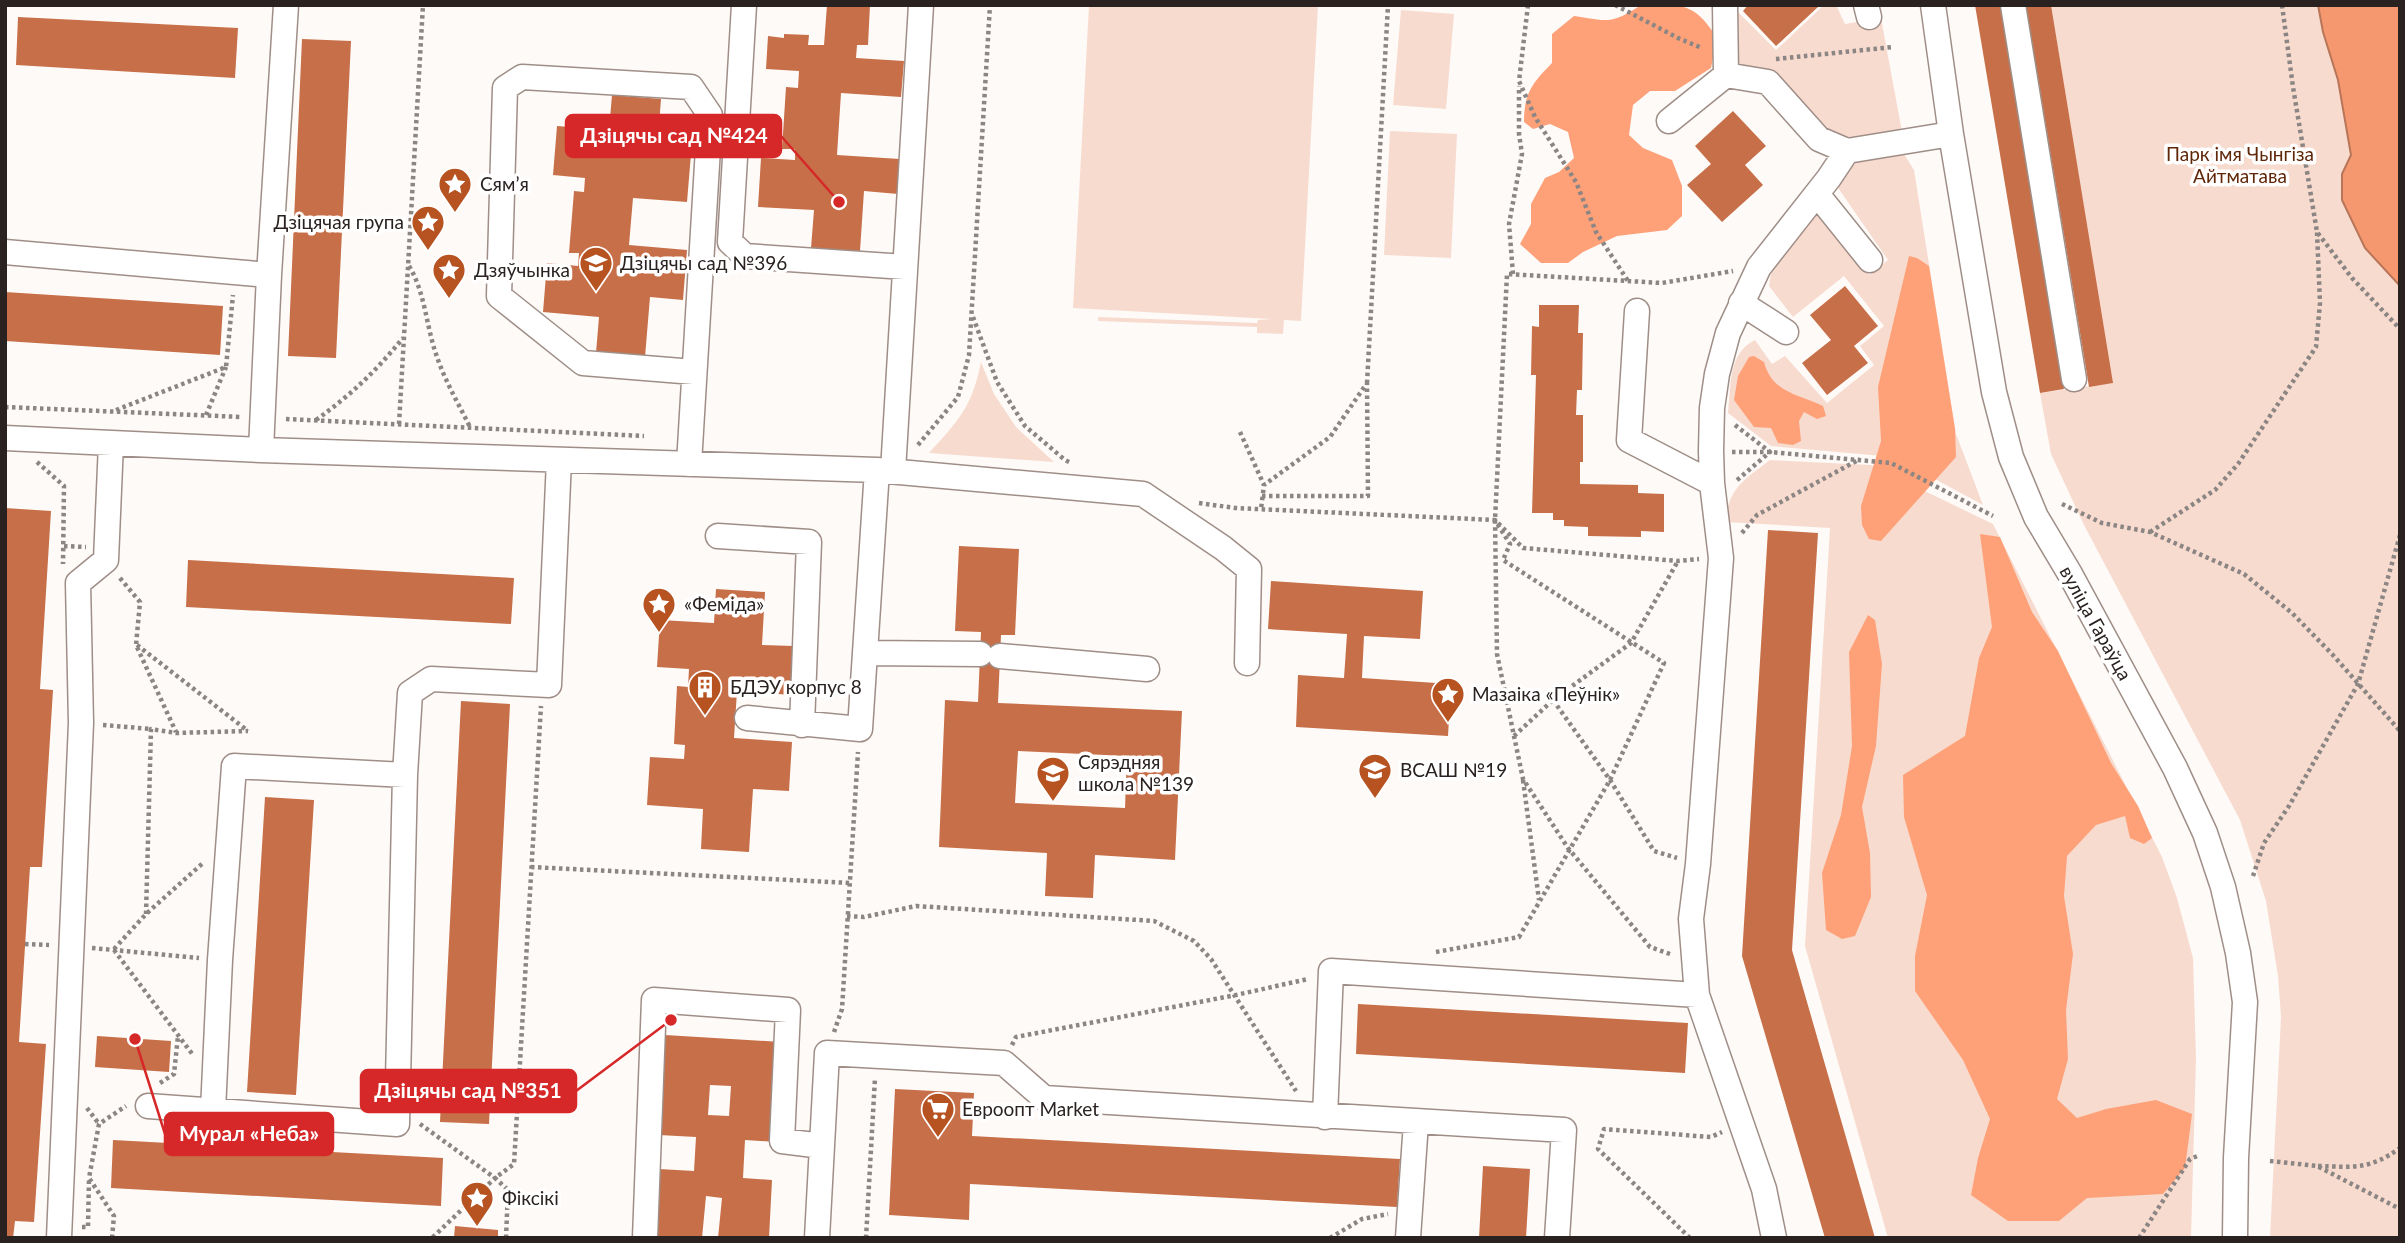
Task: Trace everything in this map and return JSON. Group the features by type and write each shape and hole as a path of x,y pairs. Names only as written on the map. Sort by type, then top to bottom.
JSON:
{"street":[{"path":"261,450 286,5"},
{"path":"744,5 730,242 745,256 905,267"},
{"path":"747,718 860,729 905,267 921,5"},
{"path":"1725,5 1726,75"},
{"name":"вуліца Гараўца","path":"1933,5 1951,134 1994,392 2011,457 2036,517 2070,574 2175,768 2205,832 2223,887 2238,953 2245,1002 2236,1158 2235,1238"},
{"path":"2013,5 2074,379"},
{"path":"1669,121 1726,75 1768,82 1819,139 1847,151 1951,134"},
{"path":"689,464 710,115 691,87 522,77 505,88 499,296 583,363 694,372"},
{"path":"1774,1238 1764,1189 1697,995 1693,963 1691,919 1698,864 1721,558 1713,491 1712,408 1717,373 1728,333 1759,267 1847,151"},
{"path":"1817,194 1870,260"},
{"path":"5,252 269,275"},
{"path":"1741,303 1786,331"},
{"path":"1637,311 1629,440 1713,491"},
{"path":"5,438 261,450 885,470 1143,495 1223,548 1249,569 1247,663"},
{"path":"59,1238 81,723 78,583 106,560 111,443"},
{"path":"144,1099 213,1111 397,1124 405,775 411,693 430,679 549,685 559,460"},
{"path":"718,536 809,542 802,724"},
{"path":"866,653 990,655 1147,669"},
{"path":"213,1111 219,960 234,766 405,775"},
{"path":"1319,1116 1332,971 1697,995"},
{"path":"645,1238 654,1000 788,1010 782,1141 822,1146"},
{"path":"818,1238 827,1053 1004,1063 1044,1098 1564,1130 1558,1238"},
{"path":"1408,1238 1416,1122"}],"path":[{"path":"399,425 423,5"},
{"path":"1262,496 1368,496 1367,383 1388,5"},
{"path":"1513,274 1509,225 1522,154 1519,134 1519,81 1528,5"},
{"path":"1615,5 1680,39 1711,51"},
{"path":"2150,532 2215,490 2238,464 2316,347 2320,303 2317,232 2292,88 2281,5"},
{"path":"1768,60 1893,47"},
{"path":"1519,81 1535,117 1576,182 1596,232 1628,281"},
{"path":"2317,232 2352,278 2400,329"},
{"path":"408,265 418,281 440,365 471,428"},
{"path":"1539,901 1523,779 1497,653 1495,520 1507,274 1662,283 1759,267"},
{"path":"206,415 226,367 236,271"},
{"path":"972,313 997,382 1025,426 1065,460 1077,465"},
{"path":"315,420 347,398 375,372 404,336"},
{"path":"111,411 226,367"},
{"path":"1264,485 1330,437 1367,383"},
{"path":"1712,408 1770,452"},
{"path":"1240,432 1264,485 1261,509"},
{"path":"1711,452 1770,452 1891,463 1993,516"},
{"path":"1713,491 1770,452"},
{"path":"1195,502 1261,509 1495,520 1523,548 1678,561 1721,558 1757,515 1860,459"},
{"path":"2062,504 2102,523 2150,532 2244,574 2292,613 2400,731"},
{"path":"1425,954 1519,937 1568,848 1610,780 1664,663 1503,560 1510,544 1495,520"},
{"path":"2253,876 2264,843 2289,806 2358,684 2400,534"},
{"path":"1514,736 1553,700 1631,643 1678,561"},
{"path":"140,602 136,645 176,733"},
{"path":"81,723 176,733 248,732 136,645"},
{"path":"432,1238 513,1164 542,684"},
{"path":"1553,700 1610,780 1654,851 1698,864"},
{"path":"146,914 151,729"},
{"path":"842,1009 860,729"},
{"path":"1523,779 1568,848 1650,947 1693,963"},
{"path":"113,950 146,914 227,842"},
{"path":"531,867 849,883"},
{"path":"847,916 864,917 916,906 1154,921 1194,941 1211,959 1319,1116"},
{"path":"113,950 219,960"},
{"path":"113,950 215,1084"},
{"path":"1004,1063 1016,1037 1293,984 1332,971"},
{"path":"112,1238 114,1216 89,1178 99,1124 144,1099 174,1074 178,1036"},
{"path":"866,1238 877,1055"},
{"path":"412,1117 509,1190 506,1238"},
{"path":"1690,1238 1598,1149 1604,1129 1711,1138 1741,1123"},
{"path":"2270,1161 2362,1168 2388,1157 2400,1148"},
{"path":"2139,1238 2190,1159 2200,1155"},
{"path":"2317,1166 2400,1209"},
{"path":"1330,1238 1362,1219 1409,1210"}],"green space":[{"path":"1089,5 1318,5 1301,321 1284,320 1283,334 1257,333 1257,327 1098,321 1098,317 1257,323 1258,320 1271,319 1073,308"},
{"path":"1824,5 1836,5 1845,24 1881,18 1902,132 1845,140 1815,125 1735,71 1737,11 1776,50"},
{"name":"Парк імя Чынгіза Айтматава","path":"2051,5 2400,5 2400,1238 2270,1238 2281,1017 2278,976 2266,901 2240,820 2084,525 2051,454 2040,393 2112,383"},
{"path":"1401,10 1454,14 1446,109 1393,105"},
{"path":"1390,131 1457,134 1451,258 1384,255"},
{"path":"1904,154 1914,170 1956,434 1983,505 1894,457 1771,446 1728,413 1735,362 1746,346 1755,340 1772,364 1785,356 1827,403 1874,365 1860,346 1884,326 1844,276 1793,317 1769,286 1772,266 1816,206 1869,275 1888,260 1836,185 1852,161"},
{"path":"981,362 994,394 1016,427 1054,462 929,453 949,431 969,402"},
{"path":"1770,460 1871,465 1993,524 2162,857 2177,898 2193,958 2196,1058 2191,1238 1888,1238 1805,946 1830,528 1726,522 1734,493 1745,479"}],"shaded area":[{"path":"1641,5 1677,6 1693,11 1717,38 1711,68 1675,91 1650,91 1633,105 1629,135 1643,148 1672,160 1682,186 1682,216 1667,230 1617,236 1583,252 1568,263 1541,263 1520,244 1531,224 1531,204 1545,178 1559,172 1574,158 1568,132 1550,124 1533,129 1524,122 1528,96 1534,83 1552,63 1552,34 1574,16 1616,19"},
{"path":"2318,5 2400,5 2400,286 2365,248 2342,200 2342,174 2351,155 2338,80 2323,32"},
{"path":"1909,256 1929,266 1955,429 1956,457 1881,541 1869,539 1862,525 1861,506 1881,441 1878,387"},
{"path":"1754,356 1764,362 1773,380 1780,386 1823,406 1826,416 1817,419 1804,412 1799,421 1801,441 1793,445 1778,443 1771,428 1754,427 1734,400 1738,376 1749,357"},
{"path":"1980,534 2000,537 2032,612 2058,651 2111,763 2138,806 2152,838 2144,844 2130,838 2125,816 2096,825 2067,856 2064,896 2073,954 2066,1010 2068,1059 2057,1099 2077,1118 2106,1109 2156,1100 2192,1114 2185,1168 2163,1194 2087,1198 2059,1221 2008,1221 1971,1195 1978,1158 1990,1119 1963,1060 1915,991 1915,956 1927,895 1904,817 1903,775 1965,736 1979,658 1992,627"},
{"path":"1868,615 1875,620 1882,664 1876,746 1862,807 1870,853 1871,897 1855,936 1842,939 1826,930 1822,873 1841,815 1852,746 1849,652"}],"building":[{"path":"827,5 870,5 868,45 857,45 856,58 904,61 901,97 841,93 837,155 900,159 898,194 864,191 860,251 811,248 814,210 758,207 761,158 795,160 795,149 782,149 786,87 798,88 799,71 766,69 768,36 784,38 784,34 809,35 808,45 824,45"},
{"path":"1748,5 1818,7 1776,46 1743,11"},
{"path":"1975,5 2000,5 2064,389 2040,393"},
{"path":"2026,5 2051,5 2113,383 2089,387"},
{"path":"18,17 238,28 235,78 16,65"},
{"path":"302,39 351,41 336,358 288,356"},
{"path":"612,95 661,99 657,151 691,154 687,202 633,198 629,245 687,250 683,300 650,297 645,357 596,353 599,317 543,312 547,263 578,266 579,253 569,253 574,191 584,192 585,178 553,175 557,126 609,130"},
{"path":"1733,111 1766,146 1745,165 1763,185 1722,222 1687,185 1711,164 1695,146"},
{"path":"1845,286 1878,326 1854,346 1868,363 1827,395 1802,363 1831,340 1810,315"},
{"path":"5,292 223,306 220,355 5,341"},
{"path":"1539,305 1579,305 1578,333 1583,333 1582,390 1577,390 1576,415 1583,415 1580,484 1638,485 1638,493 1664,494 1664,532 1641,531 1641,537 1588,536 1588,527 1564,526 1564,520 1553,520 1553,513 1532,513 1536,375 1531,375 1532,326 1539,327"},
{"path":"5,508 51,511 40,689 53,690 42,867 30,867 19,1042 46,1044 34,1222 15,1221 13,1238 5,1238"},
{"path":"1768,530 1818,533 1792,950 1875,1238 1825,1238 1742,956"},
{"path":"959,546 1019,549 1015,635 1001,635 998,703 1182,711 1175,860 1095,855 1093,898 1045,896 1047,853 939,847 945,700 978,702 981,632 955,631","holes":["1018,751 1127,756 1125,808 1015,803"]},
{"path":"188,560 514,578 511,624 186,607"},
{"path":"1271,581 1423,591 1420,639 1364,636 1362,678 1451,684 1448,736 1296,727 1298,675 1344,678 1347,634 1268,629"},
{"name":"БДЭУ корпус 8","path":"716,589 765,592 762,645 794,646 791,695 737,691 734,738 792,742 789,791 753,789 749,852 701,849 703,809 647,805 650,757 684,759 685,745 674,744 677,686 688,687 689,669 657,667 660,620 714,623"},
{"path":"461,701 510,704 489,1124 440,1122"},
{"path":"265,797 314,800 296,1095 247,1092"},
{"path":"1358,1004 1688,1023 1685,1073 1356,1054"},
{"path":"665,1035 781,1042 776,1142 745,1140 743,1178 772,1180 769,1238 718,1238 722,1198 706,1196 702,1238 655,1238 659,1169 694,1171 696,1137 659,1135","holes":["710,1085 731,1086 729,1116 708,1115"]},
{"path":"97,1036 171,1041 169,1072 95,1067"},
{"path":"895,1089 974,1093 972,1136 1400,1159 1397,1207 970,1184 969,1220 889,1215"},
{"path":"113,1140 443,1158 441,1206 111,1188"},
{"path":"1483,1166 1530,1169 1526,1238 1479,1238"},
{"path":"455,1226 498,1230 498,1238 454,1238"}],"place":[{"name":"Дзіцячы сад №424","path":"839,202"},
{"name":"Сямʼя","path":"455,214"},
{"name":"Дзіцячая група","path":"428,252"},
{"name":"Дзіцячы сад №396","path":"596,293"},
{"name":"Дзяўчынка","path":"449,300"},
{"name":"«Феміда»","path":"659,634"},
{"name":"БДЭУ корпус 8","path":"705,717"},
{"name":"Мазаіка «Пеўнік»","path":"1448,724"},
{"name":"ВСАШ №19","path":"1375,800"},
{"name":"Сярэдняя школа №139","path":"1053,803"},
{"name":"Дзіцячы сад №351","path":"671,1020"},
{"name":"Мурал «Неба»","path":"135,1039"},
{"name":"Евроопт Market","path":"938,1139"},
{"name":"Фіксікі","path":"477,1228"}]}
